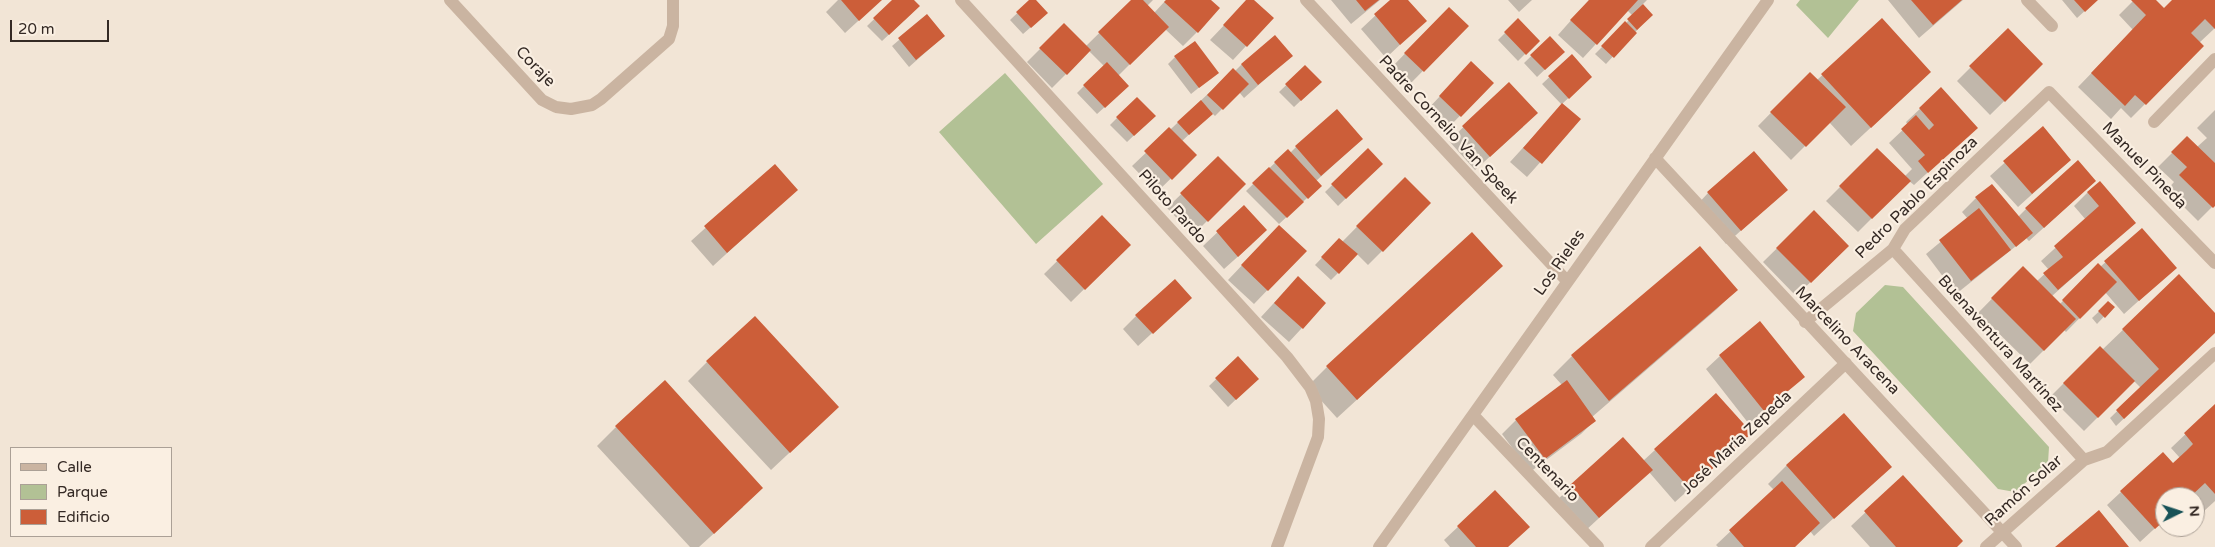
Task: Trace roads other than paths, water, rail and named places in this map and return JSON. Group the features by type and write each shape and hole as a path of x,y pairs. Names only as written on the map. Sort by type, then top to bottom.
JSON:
{"street":[{"name":"Coraje","path":"450,0 542,100 556,107 571,110 592,105 669,39 673,26 673,0"},
{"name":"Piloto Pardo","path":"961,0 1301,373 1316,401 1319,419 1318,437 1277,547"},
{"name":"Padre Cornelio Van Speek","path":"1306,0 1567,281"},
{"name":"Los Rieles","path":"1379,547 1768,0"},
{"path":"2027,0 2052,26"},
{"path":"2154,122 2215,59"},
{"name":"Pedro Pablo Espinoza","path":"1805,322 1893,250 1905,229 2049,92"},
{"name":"Manuel Pineda","path":"2049,92 2215,263"},
{"name":"Marcelino Aracena","path":"1655,158 1805,322 1846,363 2016,547"},
{"name":"Buenaventura Martínez","path":"1893,250 2084,460"},
{"path":"2084,460 2107,452 2215,353"},
{"name":"José María Zepeda","path":"1651,547 1846,363"},
{"name":"Centenario","path":"1472,415 1598,547"},
{"name":"Ramón Solar","path":"1986,547 2084,460"}]}
